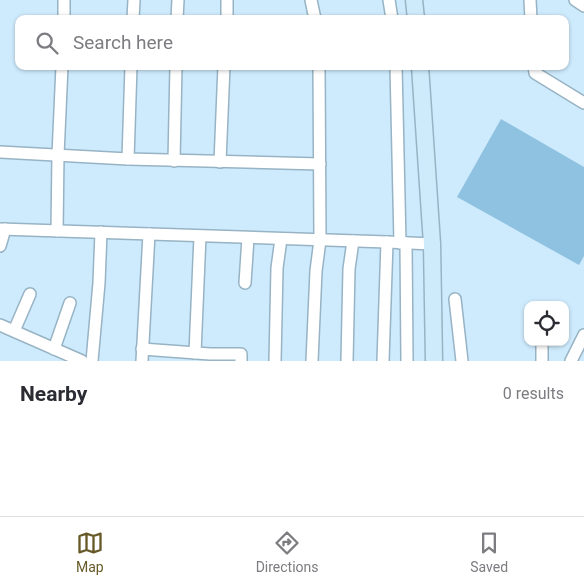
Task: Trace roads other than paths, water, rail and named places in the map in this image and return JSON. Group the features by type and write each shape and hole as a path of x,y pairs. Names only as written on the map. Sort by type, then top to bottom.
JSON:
{"main road":[{"path":"414,0 416,15"},
{"path":"420,70 432,244 434,361"}],"street":[{"path":"64,0 64,15"},
{"path":"133,15 134,0"},
{"path":"177,15 178,0"},
{"path":"226,15 227,0"},
{"path":"311,0 314,15"},
{"path":"389,0 391,15"},
{"path":"530,0 531,15"},
{"path":"576,0 584,6"},
{"path":"58,231 58,155 62,70"},
{"path":"128,159 131,70"},
{"path":"174,160 176,70"},
{"path":"220,162 224,70"},
{"path":"312,361 316,271 320,240 319,70"},
{"path":"396,70 407,361"},
{"path":"535,70 535,73 584,103"},
{"path":"0,152 128,159 320,164"},
{"path":"0,246 2,229 432,244"},
{"path":"0,325 83,361 99,283 101,232"},
{"path":"142,361 149,234"},
{"path":"195,353 200,236"},
{"path":"245,283 248,238"},
{"path":"275,361 277,268 281,238"},
{"path":"347,361 352,241"},
{"path":"384,361 387,242"},
{"path":"14,331 30,294"},
{"path":"455,299 462,361"},
{"path":"54,349 70,303"},
{"path":"571,361 584,335"},
{"path":"542,346 542,361"},
{"path":"142,349 195,353 210,358 241,354 241,361"}]}
